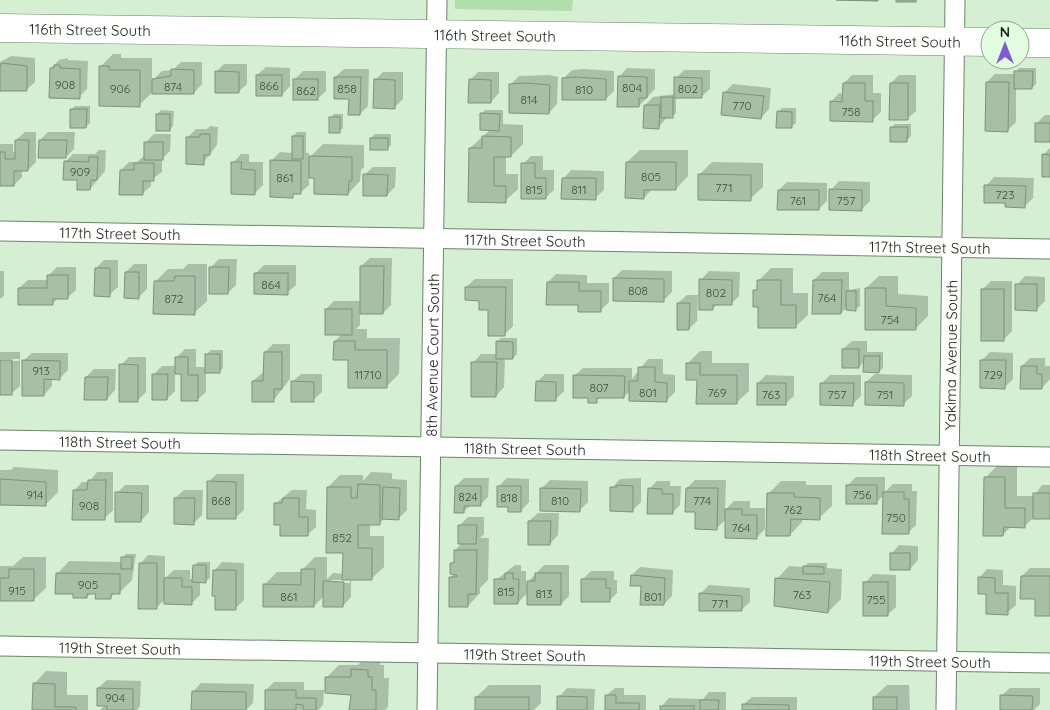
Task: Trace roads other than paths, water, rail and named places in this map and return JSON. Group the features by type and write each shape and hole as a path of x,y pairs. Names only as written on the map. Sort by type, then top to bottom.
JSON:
{"street":[{"name":"8th Avenue Court South","path":"427,710 437,0"},
{"name":"Yakima Avenue South","path":"946,710 955,0"},
{"name":"116th Street South","path":"0,28 980,42"},
{"path":"1030,43 1050,43"},
{"name":"117th Street South","path":"0,231 1050,249"},
{"name":"118th Street South","path":"0,440 1050,457"},
{"name":"119th Street South","path":"0,646 1050,663"}]}
